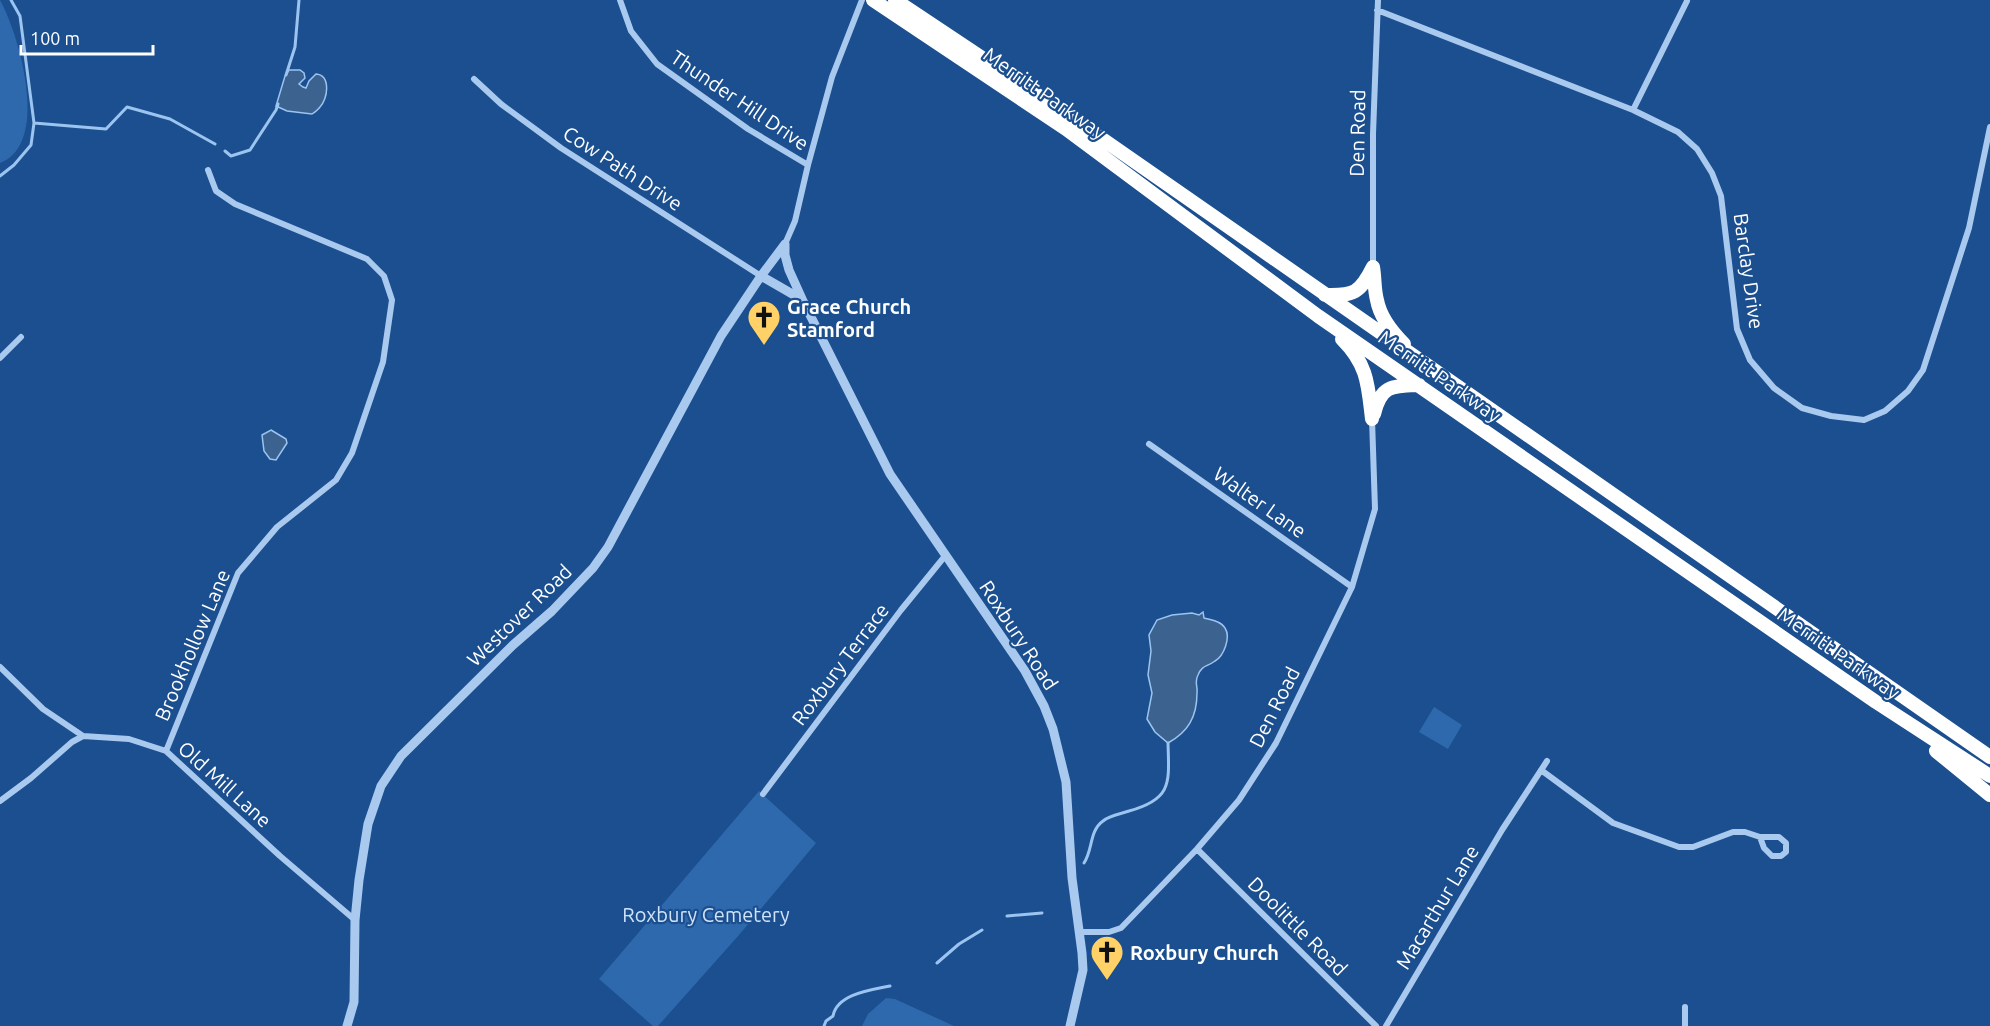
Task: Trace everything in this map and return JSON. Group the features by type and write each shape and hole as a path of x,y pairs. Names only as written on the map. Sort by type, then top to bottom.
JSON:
{"highway":[{"name":"Merritt Parkway","path":"895,0 1075,120 1990,757"},
{"name":"Merritt Parkway","path":"865,1 1066,129 1318,316 1876,702 1990,776"},
{"path":"1325,295 1346,296 1356,292 1362,287 1373,267"},
{"path":"1373,267 1376,299 1380,312 1397,337 1417,359"},
{"path":"1318,316 1351,348 1363,365 1372,419"},
{"path":"1372,419 1377,401 1391,387 1420,386"},
{"path":"1876,702 1990,795"}],"street":[{"name":"Thunder Hill Drive","path":"620,0 631,31 657,64 748,129 808,165"},
{"name":"Den Road","path":"1373,267 1373,134 1378,0"},
{"path":"785,244 795,221 832,77 865,1"},
{"path":"1633,110 1687,1"},
{"name":"Barclay Drive","path":"1377,10 1633,110 1677,132 1697,149 1712,173 1721,196 1737,329 1750,360 1774,388 1802,408 1831,416 1864,420 1885,411 1908,391 1923,370 1969,228 1990,127"},
{"name":"Cow Path Drive","path":"474,79 501,104 561,148 761,276"},
{"name":"Brookhollow Lane","path":"166,751 238,573 277,527 336,480 352,453 383,362 392,300 384,276 368,259 235,204 216,190 208,170"},
{"name":"Westover Road","path":"347,1026 354,1002 355,920 368,824 381,786 401,756 513,645 552,611 593,568 608,547 722,336 785,244"},
{"name":"Roxbury Road","path":"785,244 789,270 803,301 890,474 1025,671 1044,706 1053,729 1066,782 1072,878 1083,970 1070,1026"},
{"path":"761,276 790,291 803,301"},
{"path":"0,358 21,337"},
{"name":"Den Road","path":"1080,932 1109,932 1121,928 1197,849 1239,800 1276,744 1352,587 1375,509 1372,419"},
{"name":"Walter Lane","path":"1149,444 1352,587"},
{"name":"Roxbury Terrace","path":"763,794 945,556"},
{"path":"0,667 43,709 83,736"},
{"path":"0,801 31,778 72,741 83,736"},
{"name":"Old Mill Lane","path":"83,736 129,739 166,751 280,856 355,920"},
{"name":"Macarthur Lane","path":"1386,1026 1516,806 1547,761"},
{"path":"1541,770 1613,823 1679,847 1694,847 1733,832 1745,832 1760,837 1779,837 1786,843 1786,852 1781,856 1772,856 1766,852 1760,837"},
{"name":"Doolittle Road","path":"1197,849 1376,1026"},
{"path":"1685,1007 1685,1026"}],"green space":[{"path":"0,0 8,16 22,62 27,112 24,134 15,152 0,163"},
{"path":"1434,707 1462,725 1448,749 1419,732"},
{"name":"Roxbury Cemetery","path":"759,791 816,843 739,935 658,1026 653,1026 599,979"},
{"path":"886,998 895,999 954,1026 862,1026 868,1014"}],"shaded area":[{"path":"289,70 300,70 304,73 305,78 299,84 306,88 316,74 324,78 327,88 325,99 312,114 287,111 276,106"},
{"path":"271,430 286,439 287,443 276,460 270,459 264,451 262,435"},
{"path":"1203,612 1204,618 1218,622 1225,628 1226,646 1218,659 1200,672 1196,680 1197,702 1190,723 1181,734 1168,743 1155,732 1147,719 1152,693 1148,675 1151,651 1149,635 1157,620 1172,615 1192,613 1199,615"}],"waterway":[{"path":"0,176 14,165 31,145 34,123 20,16 11,0"},
{"path":"286,75 295,47 299,0"},
{"path":"225,151 231,156 250,150 278,104"},
{"path":"34,123 106,129 127,107 170,119 215,144"},
{"path":"1084,863 1095,830 1103,821 1154,801 1161,794 1168,778 1168,743"},
{"path":"1007,916 1042,913"},
{"path":"937,963 959,944 982,930"},
{"path":"824,1026 841,1003 848,998 865,991 890,986"}],"place":[{"name":"Grace Church Stamford","path":"764,346"},
{"name":"Roxbury Church","path":"1107,981"}]}
